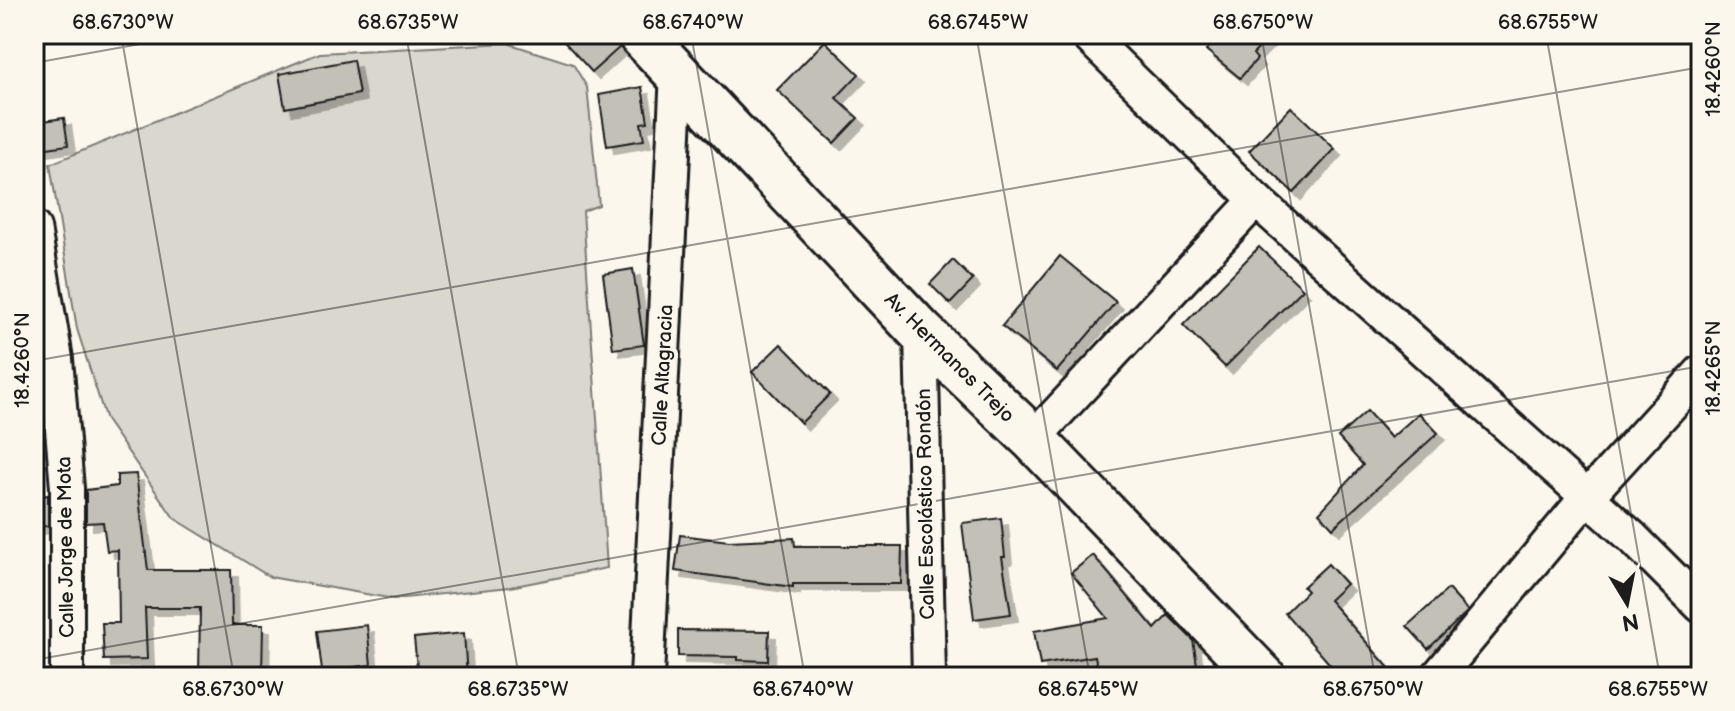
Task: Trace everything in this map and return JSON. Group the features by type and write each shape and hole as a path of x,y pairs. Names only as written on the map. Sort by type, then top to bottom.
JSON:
{"main road":[{"name":"Av. Hermanos Trejo","path":"640,34 921,332 1033,439 1263,677"}],"street":[{"path":"1102,39 1256,200 1633,538 1701,606"},
{"name":"Calle Altagracia","path":"647,677 677,73"},
{"path":"1033,439 1256,200"},
{"name":"Calle Jorge de Mota","path":"34,228 56,359 67,488 67,677"},
{"name":"Calle Escolástico Rondón","path":"921,332 929,677"},
{"path":"1437,677 1586,498 1701,372"}],"shaded area":[{"path":"507,43 573,64 587,87 599,205 583,211 607,568 510,587 394,599 270,577 174,518 106,420 77,329 50,164 320,53"}],"building":[{"path":"557,34 616,34 620,47 592,72"},
{"path":"1219,34 1273,34 1253,54 1257,59 1240,78 1206,50"},
{"path":"825,41 859,74 836,98 858,118 834,143 777,90"},
{"path":"353,60 359,94 285,108 279,74"},
{"path":"642,87 648,122 641,123 644,140 607,146 599,95"},
{"path":"1291,107 1335,149 1294,193 1249,151"},
{"path":"64,118 68,145 40,149 36,122"},
{"path":"1259,247 1303,289 1225,367 1183,325"},
{"path":"1060,256 1116,302 1057,371 1002,326"},
{"path":"953,260 973,280 950,304 930,284"},
{"path":"633,269 644,345 613,349 603,274"},
{"path":"781,344 830,394 801,423 752,372"},
{"path":"1367,411 1391,438 1419,413 1438,433 1333,528 1319,513 1363,465 1338,437"},
{"path":"136,474 148,570 231,570 232,625 263,625 262,677 199,677 200,608 145,608 147,659 104,660 102,623 119,623 118,550 107,551 103,522 86,523 86,490 117,486 117,475"},
{"path":"48,495 48,526 34,527 34,497"},
{"path":"1001,518 1005,557 1002,557 1011,614 974,619 962,523"},
{"path":"680,535 729,541 794,538 795,546 902,546 901,584 793,584 793,587 675,571"},
{"path":"1093,555 1155,629 1168,615 1193,640 1199,677 1099,677 1095,656 1040,665 1034,631 1108,618 1071,573"},
{"path":"1328,564 1346,584 1329,600 1397,677 1341,677 1285,613 1307,591 1303,587"},
{"path":"1448,589 1468,611 1428,649 1407,626"},
{"path":"367,625 371,665 322,671 317,631"},
{"path":"678,630 769,631 768,661 678,656"},
{"path":"464,633 467,677 418,677 414,638"}]}
